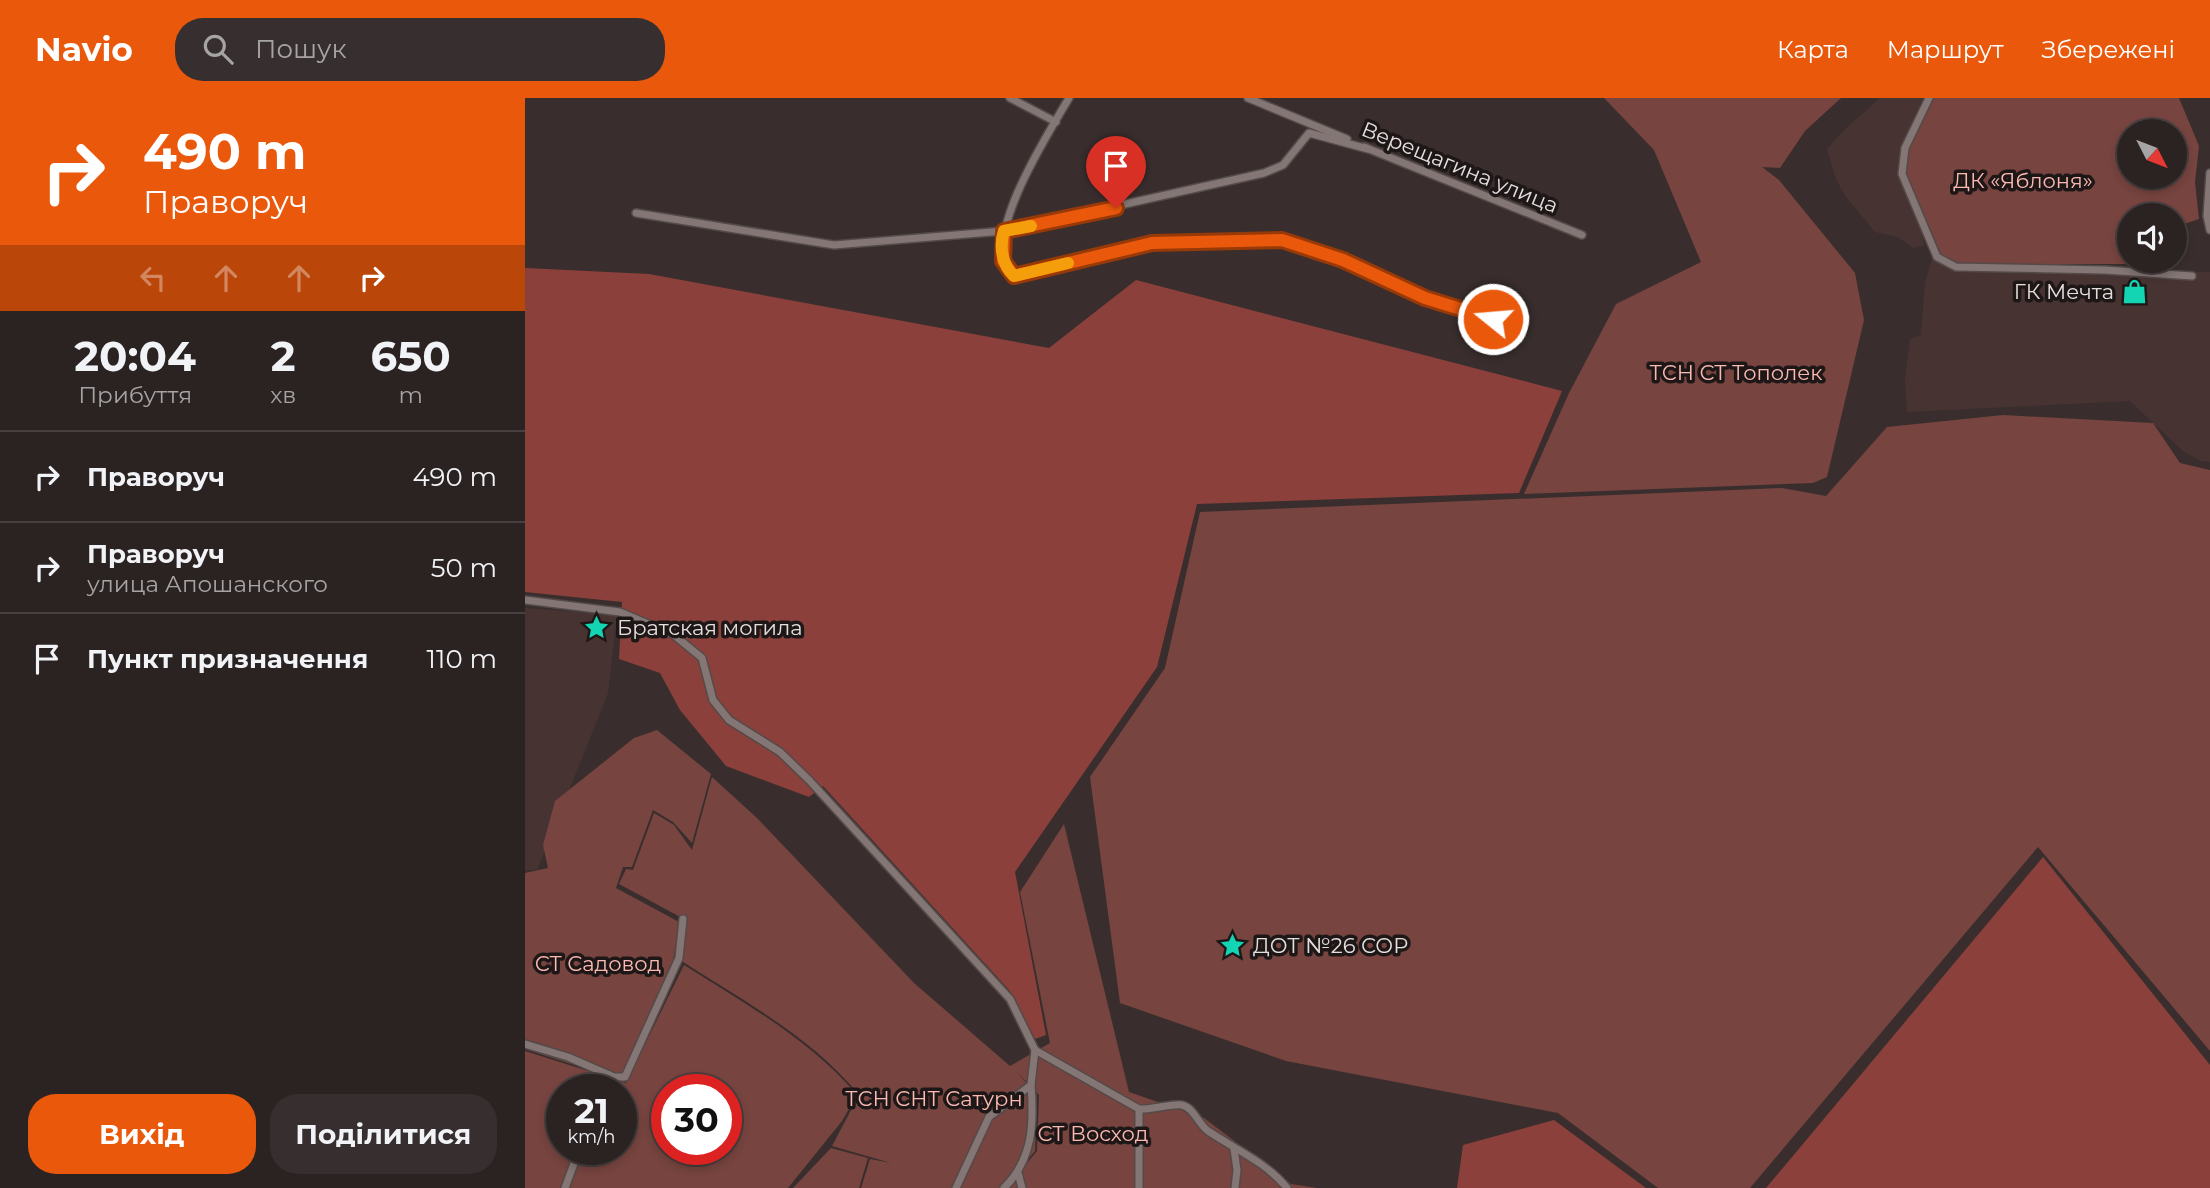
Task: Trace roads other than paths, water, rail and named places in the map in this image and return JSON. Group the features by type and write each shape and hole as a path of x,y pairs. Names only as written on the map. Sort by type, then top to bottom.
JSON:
{"street":[{"path":"1010,98 1056,122"},
{"path":"1069,98 1024,179 1004,231 1003,261 1014,276 1152,243 1282,240 1343,260 1425,298 1493,319"},
{"name":"Верещагина улица","path":"1248,98 1582,235"},
{"path":"1929,98 1905,148 1902,174 1937,257 1945,263 1965,267 2103,270 2192,276"},
{"path":"636,213 834,244 1004,231 1264,173 1283,165 1309,133 1368,149"},
{"path":"2210,173 2207,216 2210,230"},
{"path":"525,600 620,612 666,630 702,658 713,700 729,720 781,752 844,816 1010,999 1035,1050 1031,1085 1030,1143 1019,1173 1004,1188"},
{"path":"626,1074 679,958 684,919"},
{"path":"525,1044 568,1057 607,1074"},
{"path":"1035,1050 1139,1109 1155,1110 1180,1104 1191,1109 1200,1125 1263,1165 1287,1188"},
{"path":"955,1188 989,1117 1031,1085"},
{"path":"1139,1109 1139,1188"},
{"path":"1234,1149 1237,1170 1235,1188"},
{"path":"565,1188 573,1165"},
{"path":"1019,1173 1022,1188"}],"place":[{"name":"ГК Мечта","path":"2134,291"},
{"name":"Братская могила","path":"597,627"},
{"name":"ДОТ №26 СОР","path":"1233,945"}],"park label":[{"name":"ДК «Яблоня»","path":"2023,180"},
{"name":"ТСН СТ Тополек","path":"1736,372"},
{"name":"СТ Садовод","path":"598,963"},
{"name":"ТСН СНТ Сатурн","path":"934,1098"},
{"name":"СТ Восход","path":"1093,1133"}]}
